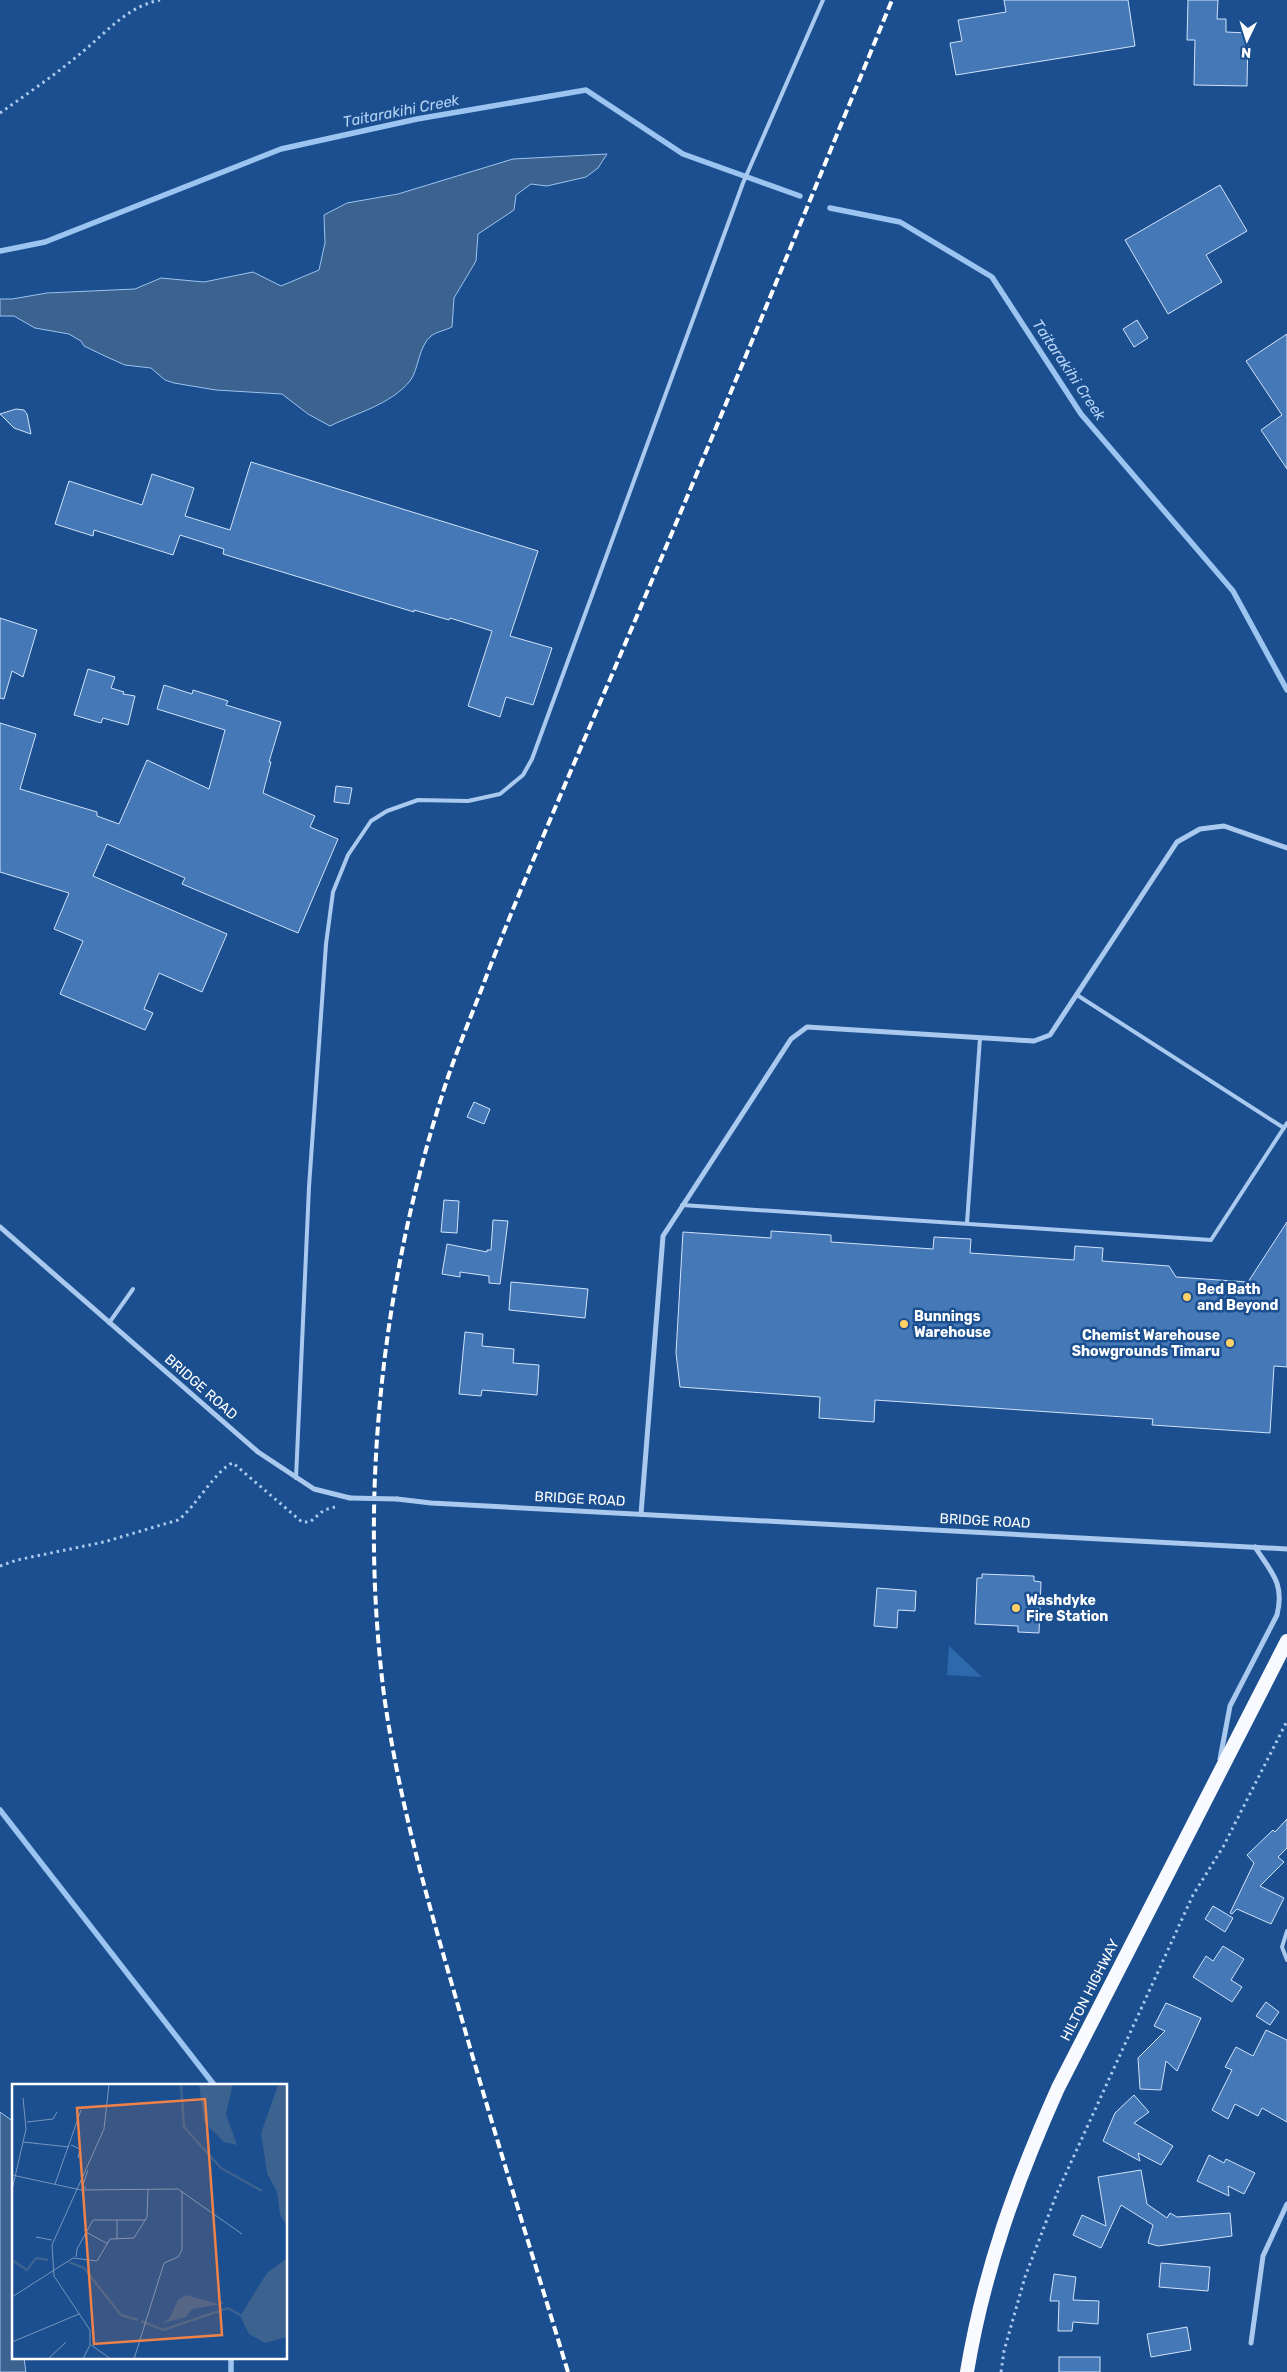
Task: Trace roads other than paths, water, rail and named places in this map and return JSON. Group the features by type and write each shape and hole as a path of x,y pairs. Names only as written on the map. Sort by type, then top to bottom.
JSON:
{"highway":[{"name":"HILTON HIGHWAY","path":"967,2372 984,2287 998,2236 1036,2137 1058,2088 1287,1641"}],"street":[{"path":"641,1514 662,1236 791,1039 807,1027 1034,1041 1050,1035 1177,842 1200,829 1224,826 1287,848"},
{"name":"BRIDGE ROAD","path":"0,1227 258,1452 314,1488 350,1498 398,1499 431,1503 1287,1549"},
{"path":"1218,1774 1230,1706 1277,1615 1281,1599 1280,1588 1255,1547"},
{"path":"1251,2343 1263,2256 1287,2204"}],"lane":[{"path":"296,1478 309,1187 326,944 333,892 338,876 348,855 371,821 379,816 418,800 468,801 500,794 523,775 532,759 743,183 823,0"},
{"path":"1077,995 1284,1128"},
{"path":"967,1224 980,1038"},
{"path":"682,1205 1211,1240 1287,1124"},
{"path":"109,1323 133,1289"},
{"path":"1287,1931 1282,1947 1287,1960"}],"waterway":[{"name":"Taitarakihi Creek","path":"0,251 45,242 281,149 417,119 586,90 683,154 800,196"},
{"name":"Taitarakihi Creek","path":"830,208 900,222 992,277 1081,414 1233,591 1287,690"},
{"path":"0,1810 213,2084"},
{"path":"231,2360 231,2372"}],"railway":[{"path":"568,2372 432,1916 413,1843 390,1732 384,1695 377,1618 374,1540 376,1461 382,1383 392,1305 407,1227 426,1151 448,1077 488,972 695,478 892,0"}],"place":[{"name":"Bed Bath and Beyond","path":"1187,1297"},
{"name":"Bunnings Warehouse","path":"904,1324"},
{"name":"Chemist Warehouse Showgrounds Timaru","path":"1230,1343"},
{"name":"Washdyke Fire Station","path":"1016,1608"}]}
